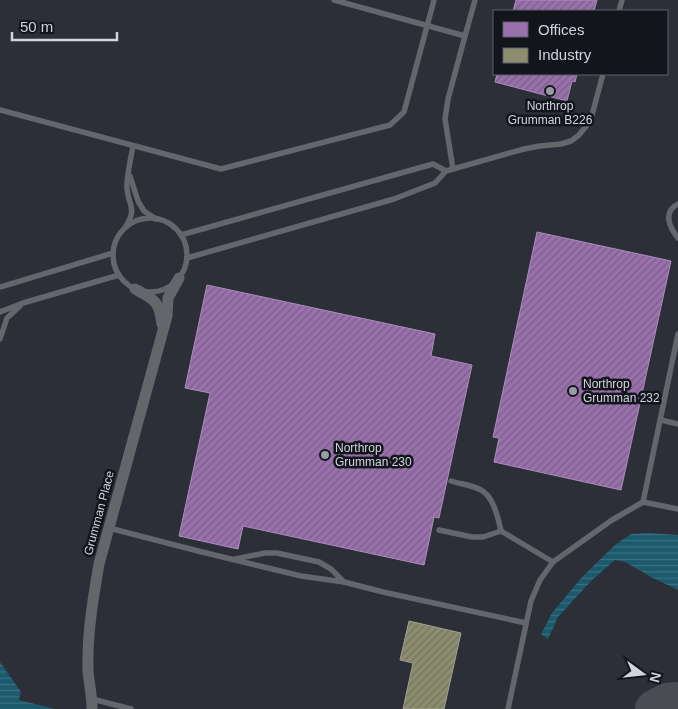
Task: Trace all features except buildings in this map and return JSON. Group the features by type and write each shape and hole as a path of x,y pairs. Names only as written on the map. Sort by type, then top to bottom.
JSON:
{"street":[{"name":"Grumman Place","path":"92,704 88,671 89,637 100,564 163,328 168,298 179,278"},
{"name":"Grumman Place","path":"135,289 158,304 163,328"}],"lane":[{"path":"334,0 465,36"},
{"path":"0,110 221,169 390,125 404,112 434,0"},
{"path":"453,169 446,119 448,99 474,0"},
{"path":"187,258 394,199 435,183 446,171 524,148 571,141 587,125 592,115 603,75"},
{"path":"124,229 134,222 145,219 156,219 166,222 174,228 181,235 187,258 179,278 170,286 159,291 147,292 129,286 115,268 113,253 115,244 131,217 131,204 127,188 133,146"},
{"path":"181,235 433,164 446,171"},
{"path":"129,174 138,202 144,211 156,219"},
{"path":"678,204 669,213 669,221 678,238"},
{"path":"0,287 113,253"},
{"path":"0,312 23,303 119,275"},
{"path":"0,339 7,318 23,303"},
{"path":"643,502 678,334"},
{"path":"661,420 678,424"},
{"path":"451,482 482,490 490,498 501,531 553,562"},
{"path":"508,709 531,601 540,580 553,562 612,520 643,502 678,509"},
{"path":"109,528 301,576 344,582 526,622"},
{"path":"439,530 472,537 483,537 501,531"},
{"path":"232,560 276,552 318,562 331,569 344,582"},
{"path":"92,704 131,709"}],"water":[{"path":"631,534 678,535 678,590 625,562 615,560 592,580 558,617 548,639 541,634 552,613 583,576 615,545"},
{"path":"0,662 21,692 19,700 55,709 0,709"}],"taxiway":[{"path":"654,709 667,702 678,701"}],"place":[{"name":"Northrop Grumman B226","path":"550,91"},
{"name":"Northrop Grumman 232","path":"573,391"},
{"name":"Northrop Grumman 230","path":"325,455"}]}
